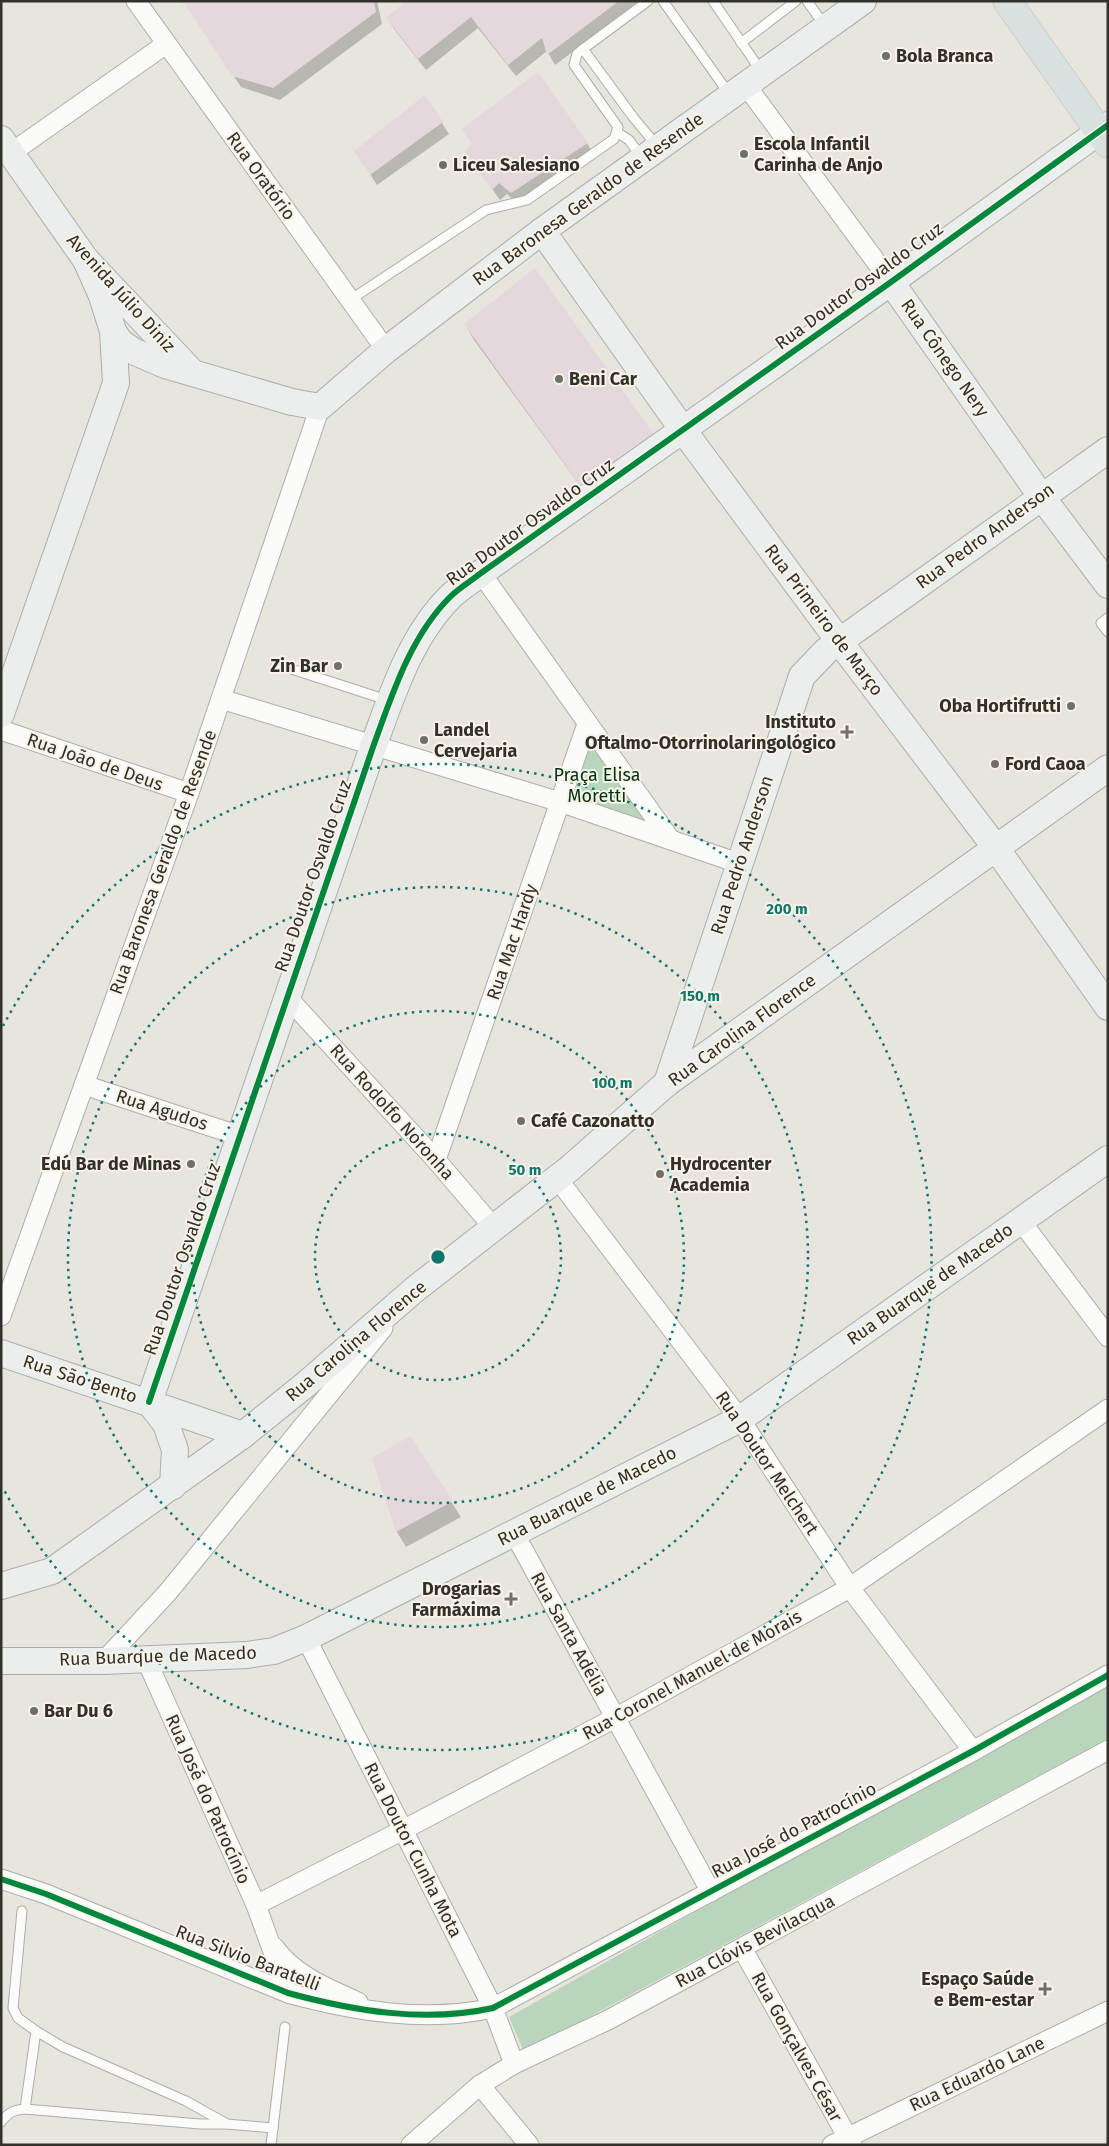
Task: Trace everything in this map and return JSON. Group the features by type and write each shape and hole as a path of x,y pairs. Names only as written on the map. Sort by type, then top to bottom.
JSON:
{"main road":[{"name":"Rua Baronesa Geraldo de Resende","path":"320,407 386,350 542,231 863,1"},
{"path":"1007,1 1105,134"},
{"name":"Rua Doutor Osvaldo Cruz","path":"149,1402 373,747 401,672 428,624 450,597 480,573 1105,134"},
{"name":"Avenida Júlio Diniz","path":"6,146 86,260 192,372"},
{"name":"Rua Primeiro de Março","path":"542,231 683,430 838,641 996,848 1108,1007"},
{"path":"1,714 116,383 113,331 102,296 86,260"},
{"name":"Rua Cônego Nery","path":"892,282 1041,496 1108,586"},
{"path":"113,331 120,342 135,352 165,365 292,402 320,407"},
{"path":"116,383 139,367 165,365"},
{"name":"Rua Pedro Anderson","path":"667,1083 738,863 802,676 826,650 838,641 1041,496 1105,456"},
{"name":"Rua Carolina Florence","path":"1,1586 52,1571 243,1435 305,1385 414,1290 557,1178 667,1083 1108,768"},
{"name":"Rua Buarque de Macedo","path":"1,1661 104,1661 246,1654 274,1651 306,1638 740,1419 1108,1159"},
{"name":"Rua São Bento","path":"1,1354 243,1435"},
{"path":"149,1402 166,1424 175,1450 173,1486"}],"street":[{"name":"Rua Oratório","path":"136,1 386,350"},
{"path":"6,146 166,44"},
{"name":"Rua Cônego Nery","path":"746,84 892,282"},
{"name":"Rua Baronesa Geraldo de Resende","path":"1,1316 189,794 320,407"},
{"path":"480,573 670,839"},
{"path":"221,699 373,747 560,802 738,863"},
{"name":"Rua Mac Hardy","path":"436,1160 587,724"},
{"name":"Rua João de Deus","path":"1,730 189,794"},
{"name":"Rua Rodolfo Noronha","path":"288,998 436,1160 494,1228"},
{"name":"Rua Agudos","path":"84,1084 240,1136"},
{"name":"Rua Doutor Melchert","path":"557,1178 740,1419 850,1588 973,1751"},
{"path":"1020,1220 1108,1337"},
{"path":"104,1661 168,1592 414,1290"},
{"name":"Rua Coronel Manuel de Morais","path":"256,1905 615,1718 850,1588 1108,1410"},
{"name":"Rua Santa Adélia","path":"514,1533 711,1892"},
{"name":"Rua Doutor Cunha Mota","path":"306,1638 493,2008 514,2064"},
{"name":"Rua José do Patrocínio","path":"146,1659 256,1905 288,1993"},
{"name":"Rua José do Patrocínio","path":"493,2008 973,1751 1108,1675"},
{"name":"Rua Clóvis Bevilacqua","path":"412,2145 480,2085 514,2064 608,2020 1108,1750"},
{"name":"Rua Silvio Baratelli","path":"1,1880 46,1894 288,1993 328,2004 385,2013 464,2014 493,2008"},
{"name":"Rua José do Patrocínio","path":"269,1940 281,1956 311,1981 385,2013"},
{"name":"Rua Gonçalves César","path":"742,1948 844,2142"},
{"name":"Rua Eduardo Lane","path":"844,2142 1108,2011"},
{"path":"480,2085 529,2145"}],"lane":[{"path":"350,300 486,210 526,200 614,139 618,133 618,128 574,65 577,54 648,1"},
{"path":"663,1 674,19 746,84"},
{"path":"713,1 741,43 746,84"},
{"path":"741,43 796,1"},
{"path":"807,1 826,28"},
{"path":"584,49 634,118 650,152"},
{"path":"618,133 650,152"},
{"path":"1108,618 1101,623 1108,632"},
{"path":"276,664 390,701"},
{"path":"22,1911 13,2008 18,2018 36,2032 63,2047 186,2101 227,2124"},
{"path":"271,2145 286,2027"},
{"path":"25,2109 36,2032"},
{"path":"1,2122 8,2114 15,2110 25,2109 200,2124 273,2128"}],"green space":[{"name":"Praça Elisa Moretti","path":"590,742 649,825 573,799"},
{"path":"1108,1678 1108,1738 524,2052 509,2017"}],"building":[{"path":"183,1 374,1 376,12 273,88 232,76"},
{"path":"406,1 619,1 547,55 542,38 508,65 471,17 418,59 386,18"},
{"path":"538,72 588,143 511,193 499,183 492,190 465,151 472,144 462,129"},
{"path":"425,95 443,122 370,175 354,151"},
{"name":"Beni Car","path":"535,268 654,434 582,488 464,324"},
{"path":"410,1436 453,1501 396,1532 372,1458"}],"cycle path":[{"path":"149,1402 380,727 395,687 413,648 436,613 454,594 481,573 891,282 1108,125"},
{"path":"1,1879 46,1894 288,1993 364,2010 416,2015 442,2015 493,2008 973,1751 1108,1675"}],"place":[{"name":"Bola Branca","path":"886,56"},
{"name":"Escola Infantil Carinha de Anjo","path":"744,154"},
{"name":"Liceu Salesiano","path":"443,165"},
{"name":"Beni Car","path":"559,379"},
{"name":"Zin Bar","path":"338,666"},
{"name":"Oba Hortifrutti","path":"1071,706"},
{"name":"Instituto Oftalmo-Otorrinolaringológico","path":"847,732"},
{"name":"Landel Cervejaria","path":"424,740"},
{"name":"Ford Caoa","path":"995,764"},
{"name":"Café Cazonatto","path":"521,1121"},
{"name":"Edú Bar de Minas","path":"191,1164"},
{"name":"Hydrocenter Academia","path":"660,1174"},
{"name":"Drogarias Farmáxima","path":"511,1599"},
{"name":"Bar Du 6","path":"34,1711"},
{"name":"Espaço Saúde e Bem-estar","path":"1045,1989"}]}
